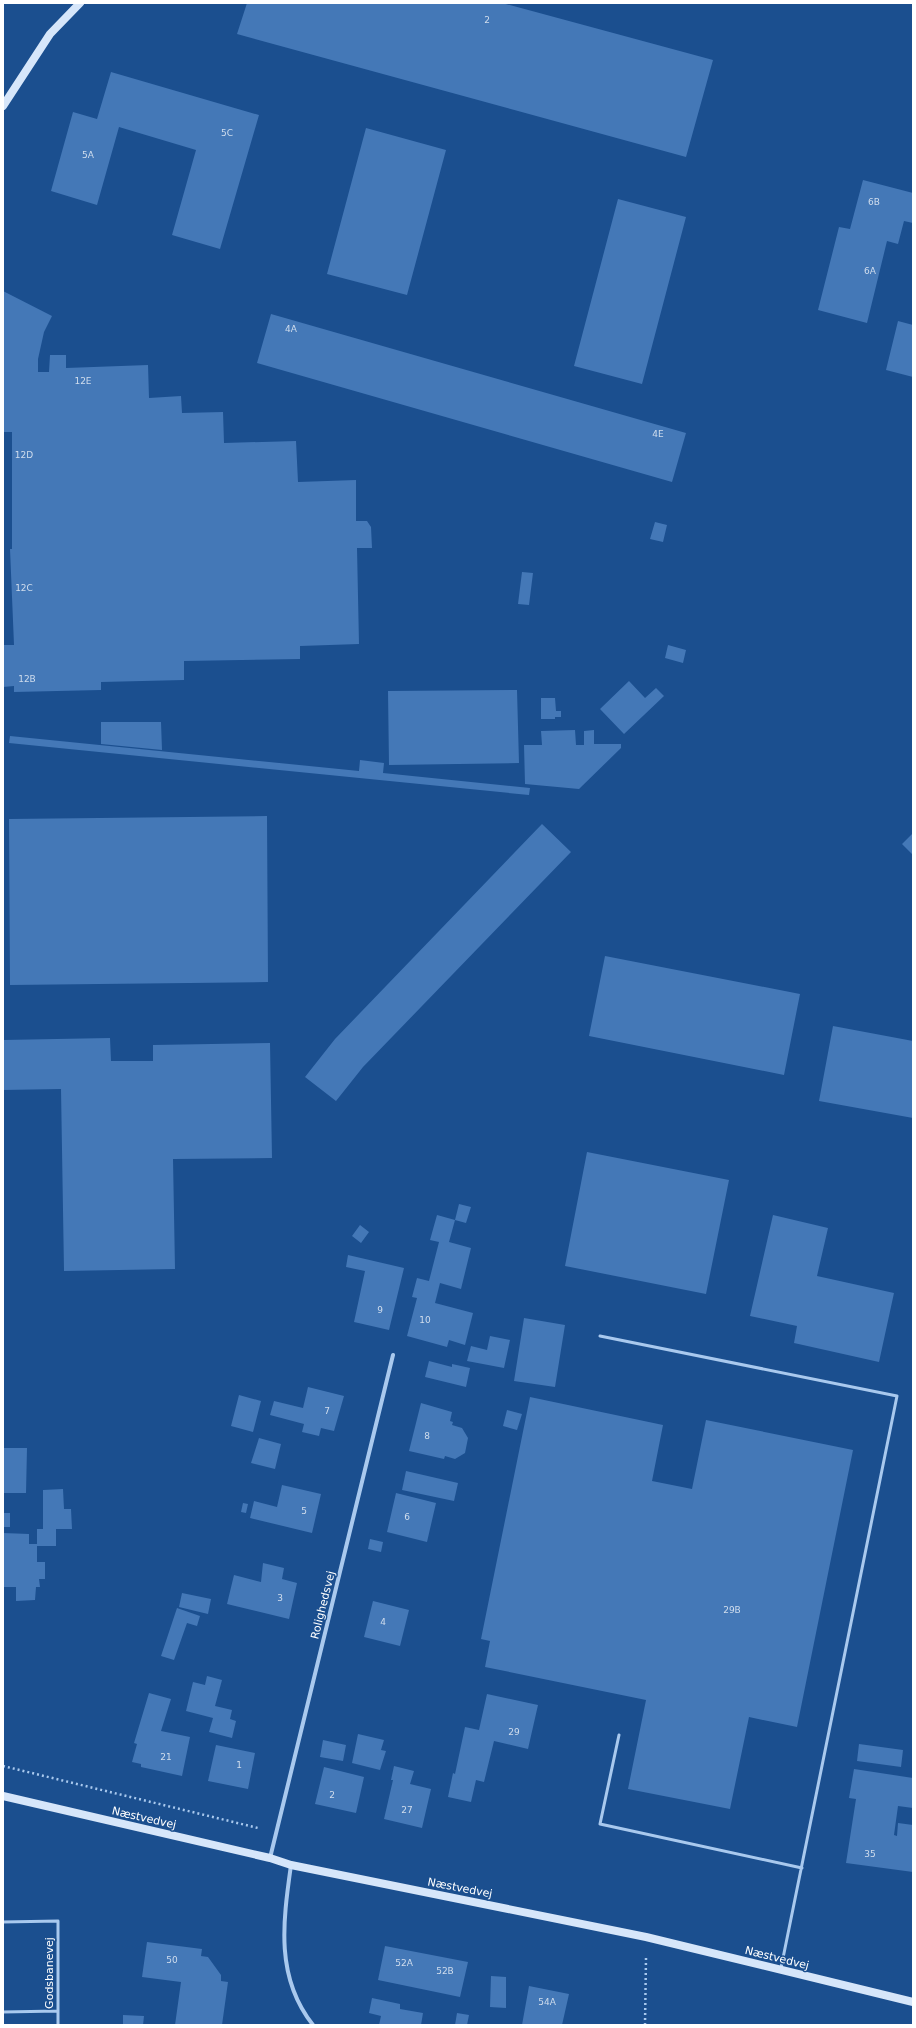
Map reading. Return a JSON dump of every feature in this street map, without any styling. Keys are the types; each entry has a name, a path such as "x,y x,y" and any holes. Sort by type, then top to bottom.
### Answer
{"main road":[{"path":"3,106 50,34 80,3"},
{"name":"Næstvedvej","path":"3,1796 270,1858 291,1865 646,1937 913,2002"}],"street":[{"name":"Rolighedsvej","path":"270,1858 393,1355"},
{"path":"291,1865 284,1914 285,1963 303,2012 313,2025"}],"lane":[{"path":"600,1336 897,1396 781,1970"},
{"path":"619,1735 600,1824 802,1868"},
{"name":"Godsbanevej","path":"3,1922 58,1921 58,2025"},
{"path":"3,2012 58,2011"}],"path":[{"path":"3,1766 276,1832"},
{"path":"645,2025 646,1937"}],"building":[{"path":"247,3 502,3 713,60 686,157 237,34"},
{"path":"111,72 259,115 220,249 172,235 196,150 119,127 97,205 51,191 73,112 97,119"},
{"path":"366,128 446,150 407,295 327,274"},
{"path":"863,180 913,193 913,223 904,221 898,244 887,241 867,323 818,310 839,227 850,229"},
{"path":"618,199 686,217 642,384 574,366"},
{"path":"3,291 52,316 44,332 38,359 38,372 49,372 50,355 66,355 66,368 148,365 149,398 181,396 182,413 223,412 224,443 296,441 298,482 356,480 356,521 367,521 371,527 372,548 357,548 359,644 300,646 300,659 184,661 184,680 101,682 101,690 14,692 14,686 3,687 3,645 14,645 10,549 12,549 12,432 3,432"},
{"path":"271,314 686,433 672,482 257,363"},
{"path":"898,321 913,325 913,377 886,370"},
{"path":"655,522 667,525 663,542 650,539"},
{"path":"522,572 533,573 529,605 518,604"},
{"path":"668,645 686,650 683,663 665,658"},
{"path":"629,681 645,698 656,688 664,696 624,734 600,709"},
{"path":"517,690 519,763 389,765 388,691"},
{"path":"541,698 555,698 556,711 561,711 561,717 555,717 555,719 541,719"},
{"path":"101,722 161,722 162,750 101,744"},
{"path":"575,730 576,745 584,745 584,731 594,730 594,744 621,744 621,748 579,789 525,784 524,745 542,745 541,731"},
{"path":"10,736 359,771 360,760 384,763 383,773 530,788 529,795 9,743"},
{"path":"267,816 268,982 10,985 9,819"},
{"path":"542,824 571,852 363,1067 336,1101 305,1077 335,1039"},
{"path":"913,833 913,855 902,844"},
{"path":"605,956 800,994 784,1075 589,1036"},
{"path":"833,1026 913,1041 913,1118 819,1101"},
{"path":"110,1038 111,1061 153,1061 153,1045 270,1043 272,1158 173,1159 175,1269 64,1271 61,1089 3,1090 3,1040"},
{"path":"587,1152 729,1180 706,1294 565,1266"},
{"path":"459,1204 471,1207 466,1223 455,1220"},
{"path":"437,1215 455,1220 449,1242 471,1248 461,1289 440,1283 435,1303 473,1313 465,1345 449,1340 447,1347 407,1336 417,1298 412,1297 417,1278 429,1281 439,1242 430,1240"},
{"path":"773,1215 828,1228 817,1276 894,1293 879,1362 794,1343 797,1326 750,1316"},
{"path":"360,1225 369,1232 361,1243 352,1236"},
{"path":"348,1255 404,1268 389,1330 354,1322 365,1271 346,1267"},
{"path":"524,1318 565,1325 555,1387 514,1381"},
{"path":"490,1336 510,1340 504,1368 467,1361 471,1346 487,1350"},
{"path":"429,1361 452,1367 452,1364 470,1368 466,1387 425,1377"},
{"path":"308,1387 344,1396 334,1431 321,1428 319,1436 302,1432 304,1424 270,1415 274,1401 303,1408"},
{"path":"239,1395 261,1401 253,1432 231,1426"},
{"path":"530,1397 663,1425 652,1481 692,1489 706,1420 853,1450 797,1727 749,1717 730,1809 628,1789 646,1700 485,1667 490,1641 481,1639"},
{"path":"421,1403 452,1412 450,1421 453,1422 452,1425 462,1428 468,1438 465,1453 455,1459 445,1456 444,1459 409,1451"},
{"path":"507,1410 522,1414 517,1430 503,1426"},
{"path":"259,1438 281,1444 275,1469 251,1463"},
{"path":"3,1448 27,1448 26,1493 3,1493"},
{"path":"406,1471 458,1483 454,1501 402,1490"},
{"path":"282,1485 321,1494 312,1533 250,1518 254,1501 277,1507"},
{"path":"63,1489 64,1509 71,1509 72,1529 56,1529 56,1546 37,1546 37,1562 45,1562 45,1579 39,1579 40,1587 36,1587 35,1600 16,1601 16,1587 3,1587 3,1533 29,1534 29,1544 37,1544 37,1529 43,1529 43,1490"},
{"path":"396,1493 436,1503 427,1542 387,1532"},
{"path":"243,1503 248,1504 246,1513 241,1512"},
{"path":"3,1513 10,1513 10,1527 3,1527"},
{"path":"370,1539 383,1542 381,1552 368,1549"},
{"path":"263,1563 284,1568 282,1579 297,1583 289,1619 227,1604 234,1575 261,1582"},
{"path":"182,1593 211,1599 208,1614 179,1607"},
{"path":"373,1601 409,1610 400,1646 364,1637"},
{"path":"177,1608 200,1616 197,1626 187,1623 174,1660 161,1656"},
{"path":"207,1676 222,1680 215,1706 232,1710 230,1719 236,1721 232,1738 209,1732 213,1718 186,1711 193,1682 205,1685"},
{"path":"149,1693 171,1699 161,1731 190,1737 182,1776 141,1767 141,1764 132,1762 137,1744 134,1743"},
{"path":"487,1694 538,1705 528,1749 494,1741 484,1782 476,1780 471,1802 448,1797 453,1773 455,1774 465,1727 479,1730"},
{"path":"358,1734 384,1740 381,1750 386,1751 380,1770 352,1763"},
{"path":"323,1740 346,1745 343,1761 320,1757"},
{"path":"859,1744 903,1750 901,1767 857,1761"},
{"path":"216,1745 255,1753 248,1789 208,1781"},
{"path":"394,1766 414,1771 410,1784 431,1789 422,1828 384,1819 393,1780 391,1780"},
{"path":"324,1767 364,1777 356,1813 315,1804"},
{"path":"854,1769 913,1778 913,1808 898,1806 894,1835 897,1836 898,1823 913,1825 913,1872 846,1863 856,1799 849,1798"},
{"path":"147,1942 202,1949 201,1956 208,1957 221,1975 221,1981 228,1982 222,2025 175,2025 181,1982 142,1977"},
{"path":"385,1946 468,1962 460,1997 378,1980"},
{"path":"491,1976 506,1977 506,2008 490,2007"},
{"path":"529,1986 569,1994 562,2025 522,2025"},
{"path":"372,1998 400,2004 400,2009 423,2013 421,2025 379,2025 381,2016 369,2013"},
{"path":"457,2013 469,2015 467,2025 455,2025"},
{"path":"123,2015 144,2016 143,2025 123,2025"}]}
